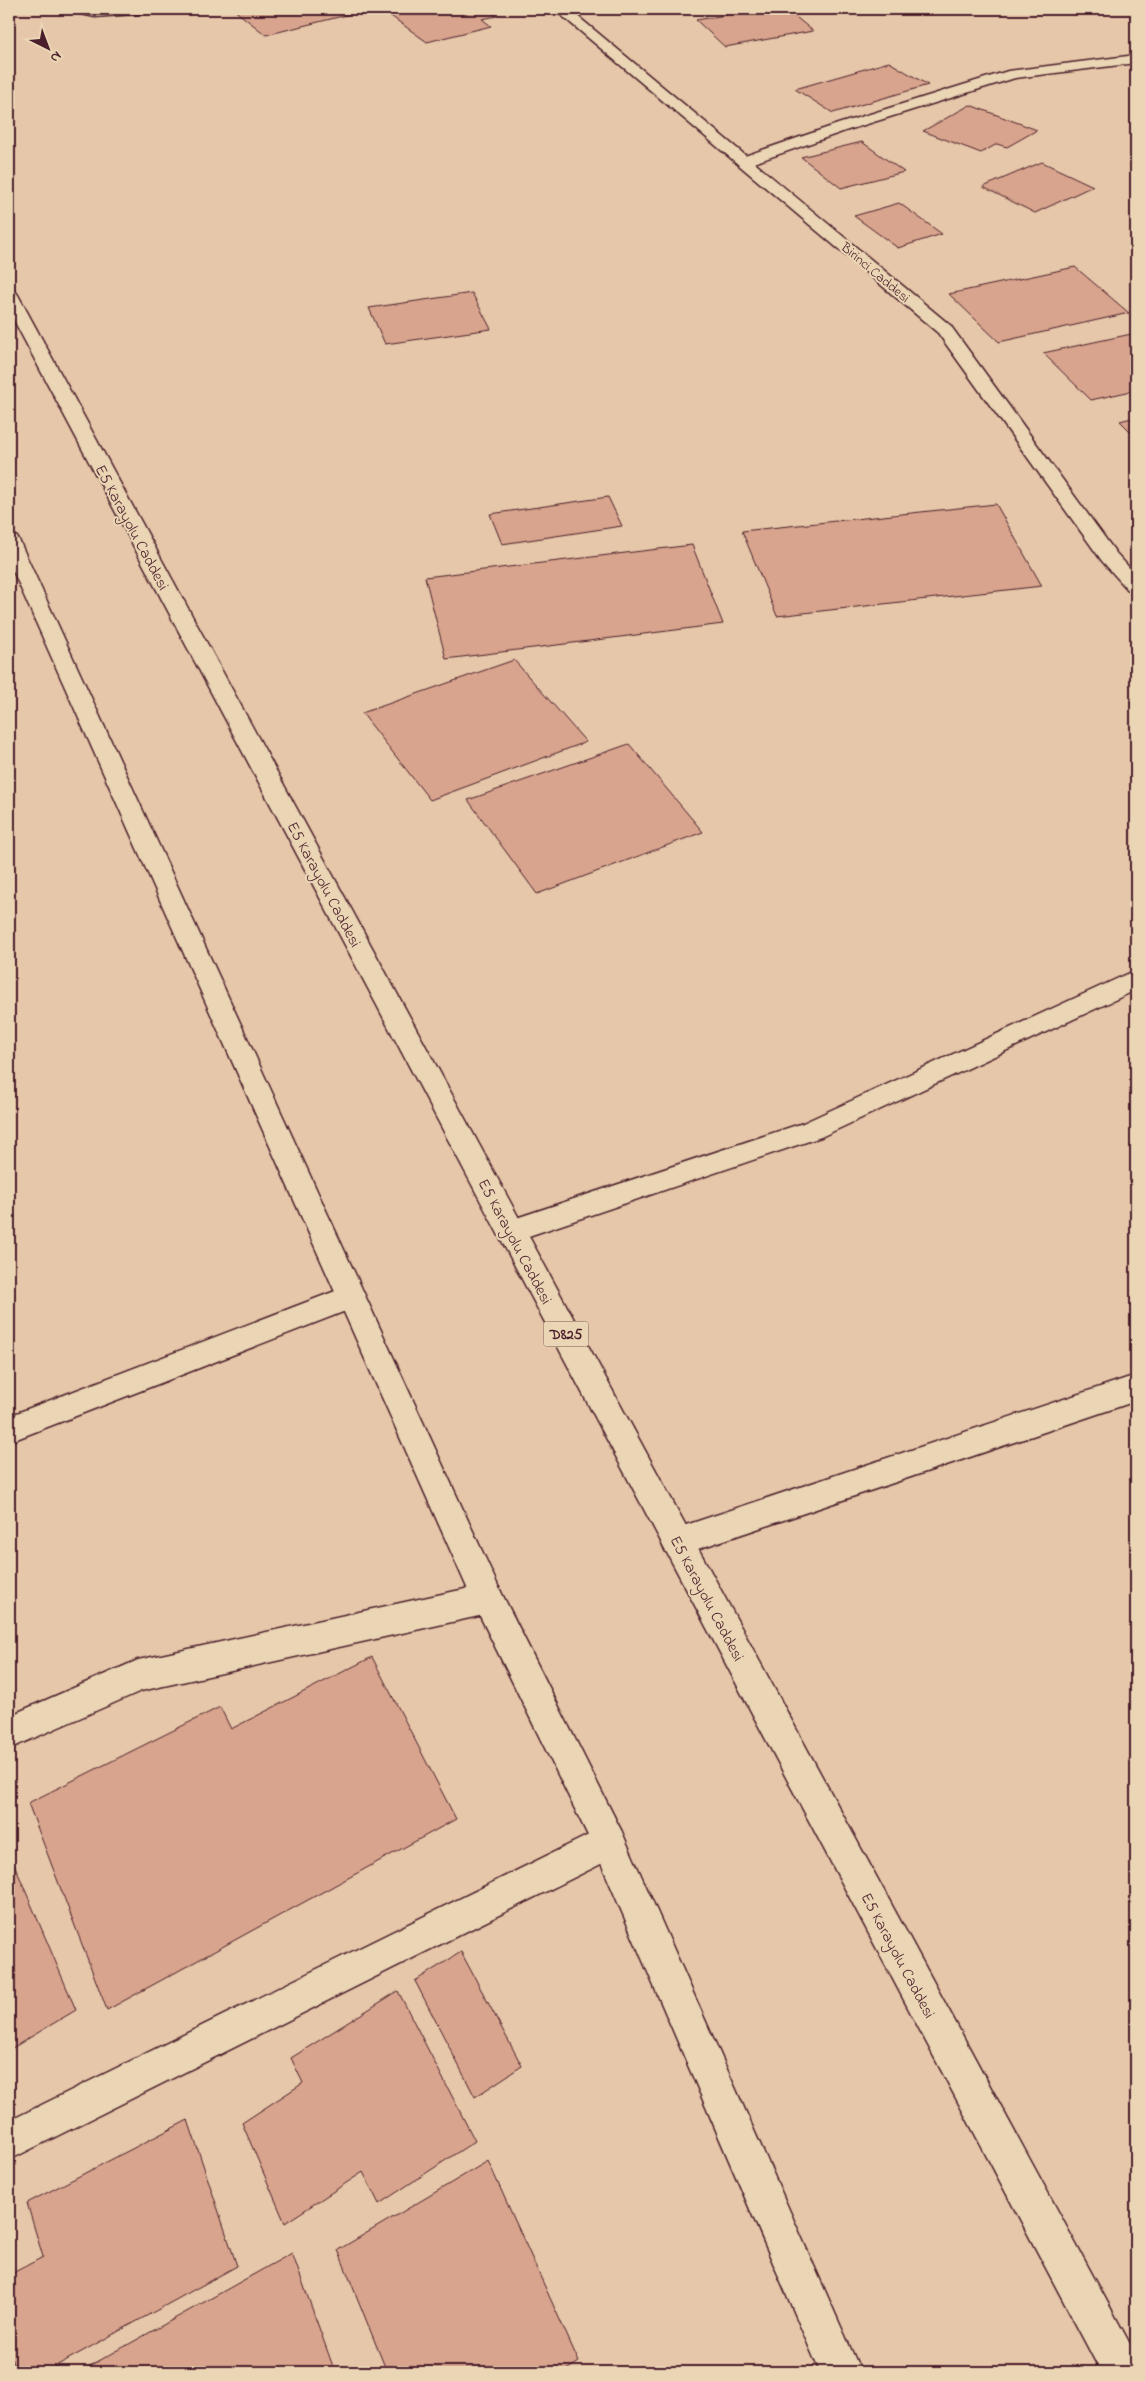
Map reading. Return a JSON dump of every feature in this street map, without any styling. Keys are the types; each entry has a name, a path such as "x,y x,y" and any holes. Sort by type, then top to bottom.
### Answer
{"main road":[{"path":"77,9 95,13 147,9"},
{"name":"Birinci Caddesi","path":"561,9 944,329 1109,557 1136,587"},
{"path":"745,161 842,127 1013,74 1136,59"},
{"name":"E5 Karayolu Caddesi","path":"9,295 1123,2372"},
{"path":"9,540 488,1600 609,1842 840,2372"},
{"path":"510,1231 812,1130 1136,979"},
{"path":"9,1429 351,1298"},
{"path":"678,1542 1136,1388"},
{"path":"9,1732 138,1676 488,1600"},
{"path":"9,2141 609,1842"}],"building":[{"path":"233,9 371,9 266,35"},
{"path":"381,9 487,9 497,16 482,19 491,26 427,42"},
{"path":"617,9 661,9 622,14"},
{"path":"761,9 786,9 813,31 725,47 696,20"},
{"path":"889,62 928,85 833,113 795,89"},
{"path":"970,105 1037,130 1007,147 997,144 981,153 923,131"},
{"path":"862,142 904,172 841,188 801,157"},
{"path":"1042,162 1093,186 1035,213 983,187"},
{"path":"899,203 942,234 898,248 854,216"},
{"path":"1075,267 1129,313 999,342 949,294"},
{"path":"472,293 491,329 385,344 369,308"},
{"path":"1136,333 1136,390 1091,400 1043,353"},
{"path":"1136,417 1136,437 1120,421"},
{"path":"608,497 622,526 502,544 490,514"},
{"path":"996,504 1042,586 777,616 742,531"},
{"path":"692,545 723,624 446,659 425,577"},
{"path":"514,660 586,742 430,800 362,713"},
{"path":"629,744 703,832 537,894 468,800"},
{"path":"372,1657 456,1819 107,2010 28,1803 220,1707 231,1729"},
{"path":"9,1852 76,2010 9,2050"},
{"path":"461,1952 522,2066 475,2097 415,1981"},
{"path":"398,1991 475,2141 379,2204 363,2172 285,2223 242,2123 303,2083 291,2058"},
{"path":"188,2120 237,2266 45,2372 15,2372 9,2349 9,2275 43,2257 27,2203"},
{"path":"488,2161 579,2362 563,2372 387,2372 338,2250"},
{"path":"292,2253 335,2372 79,2372"}]}
